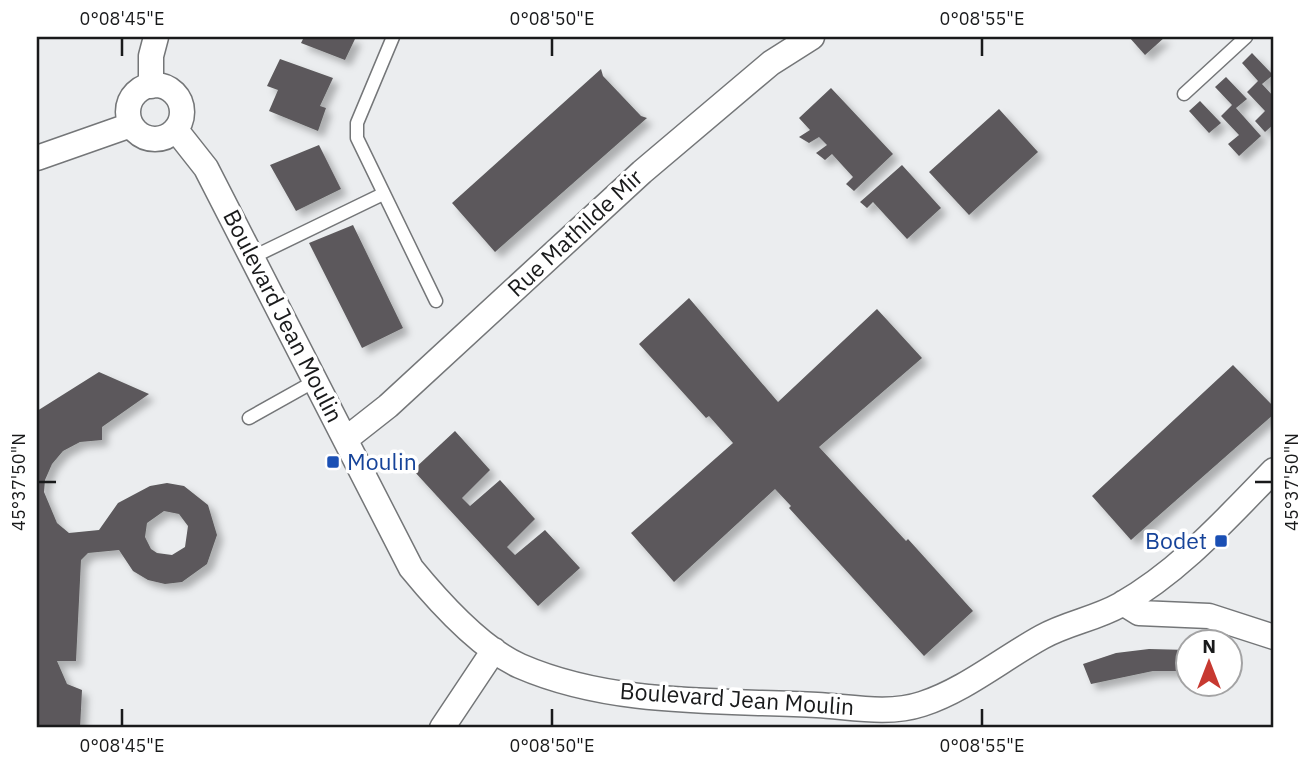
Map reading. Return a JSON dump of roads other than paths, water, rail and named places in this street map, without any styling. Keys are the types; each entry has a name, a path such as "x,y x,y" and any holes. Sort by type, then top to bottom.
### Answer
{"street":[{"path":"151,86 151,56 156,37"},
{"name":"Rue Mathilde Mir","path":"346,439 388,406 642,172 771,63 812,37"},
{"path":"151,86 164,87 177,97 182,113 176,130 170,135 153,139 137,132 131,125 129,107 138,92 151,86"},
{"path":"37,158 131,125"},
{"name":"Boulevard Jean Moulin","path":"176,130 206,168 411,568 437,600 494,650 518,665 548,676 639,696 897,709 922,704 956,688 1052,631 1102,614 1123,603 1196,550 1274,470"},
{"path":"1123,603 1139,612 1209,616 1274,637"},
{"path":"442,728 494,650"}],"lane":[{"path":"393,37 357,124 357,138 436,301"},
{"path":"1184,94 1246,37"},
{"path":"253,257 383,194"},
{"path":"248,418 315,381"}],"place":[{"name":"Moulin","path":"333,462"},
{"name":"Bodet","path":"1221,541"}]}
